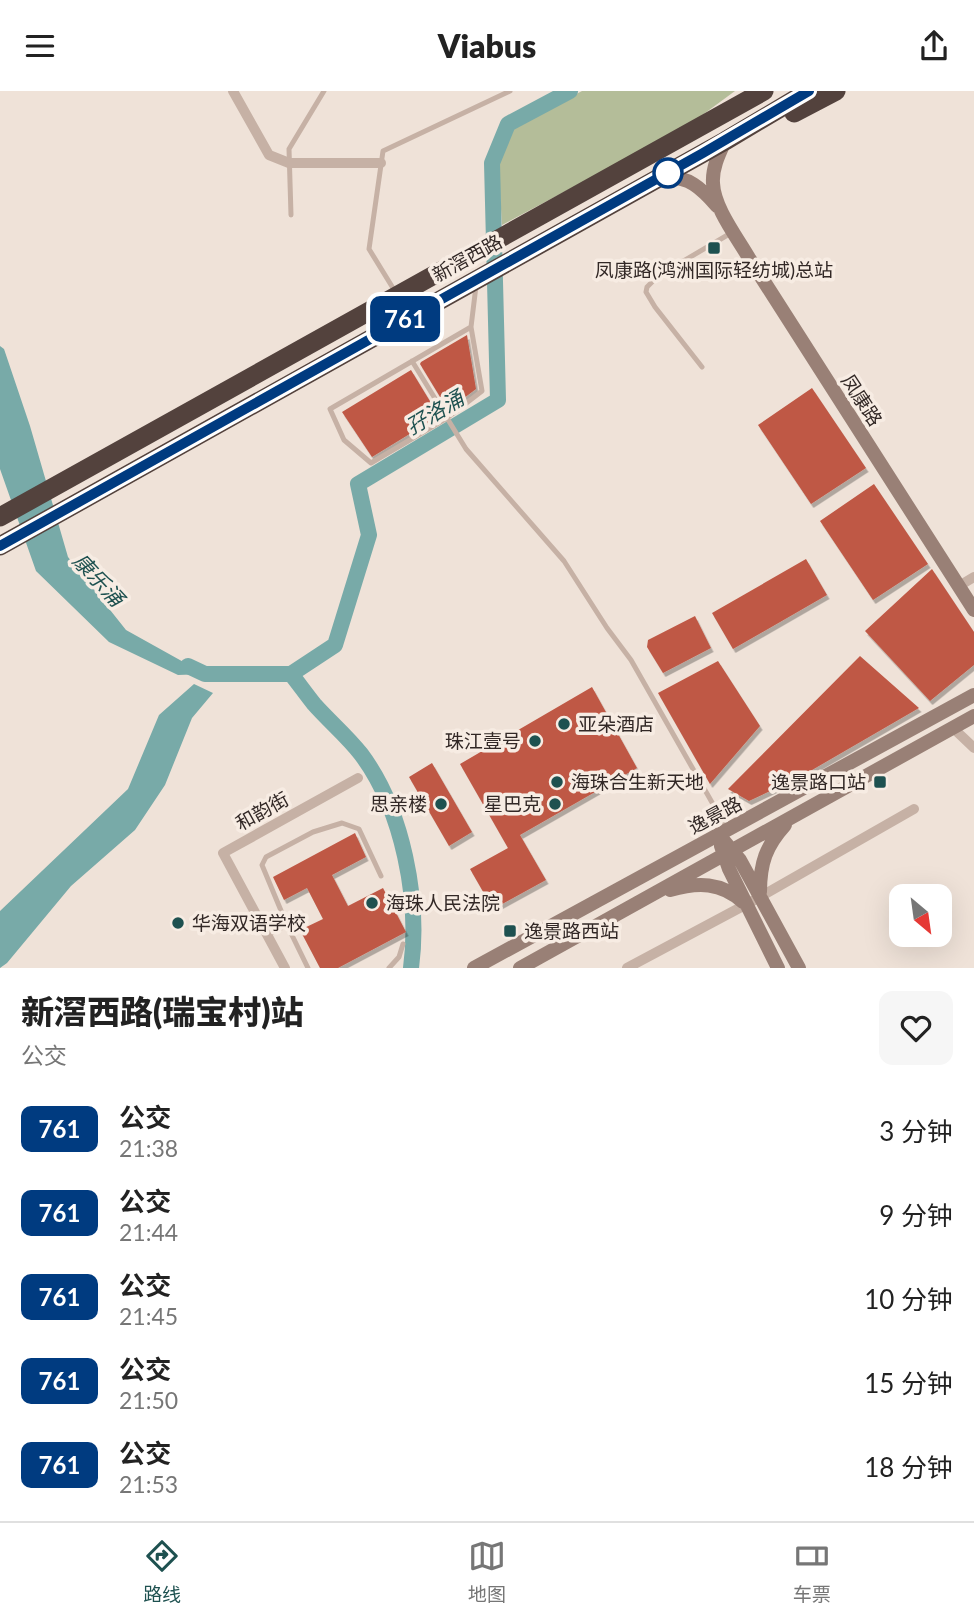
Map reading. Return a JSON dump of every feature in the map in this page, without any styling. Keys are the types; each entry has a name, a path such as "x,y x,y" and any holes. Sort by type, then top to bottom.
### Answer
{"highway":[{"name":"新滘西路","path":"0,517 764,91"},
{"name":"新滘西路","path":"3,545 725,141 809,91"},
{"path":"725,141 764,127 836,91"}],"street":[{"path":"233,91 269,155 289,163 382,163"},
{"path":"723,114 751,91"},
{"path":"720,209 712,182 717,158 725,141"},
{"path":"659,178 679,177 687,180 720,209"},
{"name":"凤康路","path":"720,209 974,610"},
{"path":"959,586 974,577"},
{"name":"逸景路","path":"474,968 974,695"},
{"name":"逸景路","path":"520,968 974,716"},
{"path":"953,728 974,748"},
{"name":"和韵街","path":"285,968 223,853 358,778"},
{"path":"804,788 814,805"},
{"path":"627,968 914,810"},
{"path":"760,897 761,865 765,855 773,839 792,818"},
{"path":"723,832 746,904 778,968"},
{"path":"728,853 740,860 799,968"},
{"path":"635,880 646,898 679,887 713,885 733,893 746,904"}],"lane":[{"path":"291,215 289,149 324,91"},
{"path":"398,296 369,249 383,151 510,91"},
{"path":"702,367 646,292 651,282 659,276 733,231"},
{"path":"471,327 330,409 344,440 371,463 447,418 482,391 471,327 477,279"},
{"path":"412,361 466,449 564,561 631,660 723,832"},
{"path":"307,968 262,865 266,857 313,832 342,823 359,829 381,876"},
{"path":"267,935 287,925"},
{"path":"389,968 399,957 403,944"}],"green space":[{"path":"582,91 735,91 686,127 502,225 498,163 515,127"}],"water":[{"path":"0,346 4,349 30,426 68,557 126,630 205,674 178,675 109,642 36,571 0,469"},
{"path":"194,684 213,693 192,718 165,785 135,830 71,886 0,968 0,911 128,789 159,715"}],"building":[{"path":"467,335 476,389 448,410 420,364"},
{"path":"411,370 439,416 372,457 342,412"},
{"path":"812,388 866,468 811,504 758,425"},
{"path":"874,484 928,564 873,600 820,521"},
{"path":"806,559 827,595 733,649 712,613"},
{"path":"932,569 974,632 974,665 930,701 865,631"},
{"path":"695,616 711,648 663,673 647,647 648,640"},
{"path":"860,656 919,708 800,777 749,801 728,789"},
{"path":"718,661 760,726 710,784 658,693"},
{"path":"592,687 637,768 520,835 546,880 493,909 470,869 508,848 460,764"},
{"name":"思亲楼","path":"432,763 472,832 449,846 409,777"},
{"name":"海珠人民法院","path":"355,833 366,857 332,875 348,906 383,888 406,932 338,968 320,968 300,930 323,919 307,888 284,900 273,877"}],"waterway":[{"name":"孖洛涌","path":"188,666 205,674 291,674 335,645 369,535 358,484 498,400 492,163 508,124 570,91"},
{"path":"291,674 314,704 361,754 388,801 398,828 410,885 413,914 411,968"}],"bus line":[{"name":"761","path":"0,546 809,91"}],"place":[{"name":"凤康路(鸿洲国际轻纺城)总站","path":"714,248"},
{"name":"亚朵酒店","path":"564,724"},
{"name":"珠江壹号","path":"535,741"},
{"name":"海珠合生新天地","path":"557,782"},
{"name":"逸景路口站","path":"880,782"},
{"name":"思亲楼","path":"441,804"},
{"name":"星巴克","path":"555,804"},
{"name":"海珠人民法院","path":"372,903"},
{"name":"华海双语学校","path":"178,923"},
{"name":"逸景路西站","path":"510,931"}],"water label":[{"name":"康乐涌","path":"98,580"}]}
